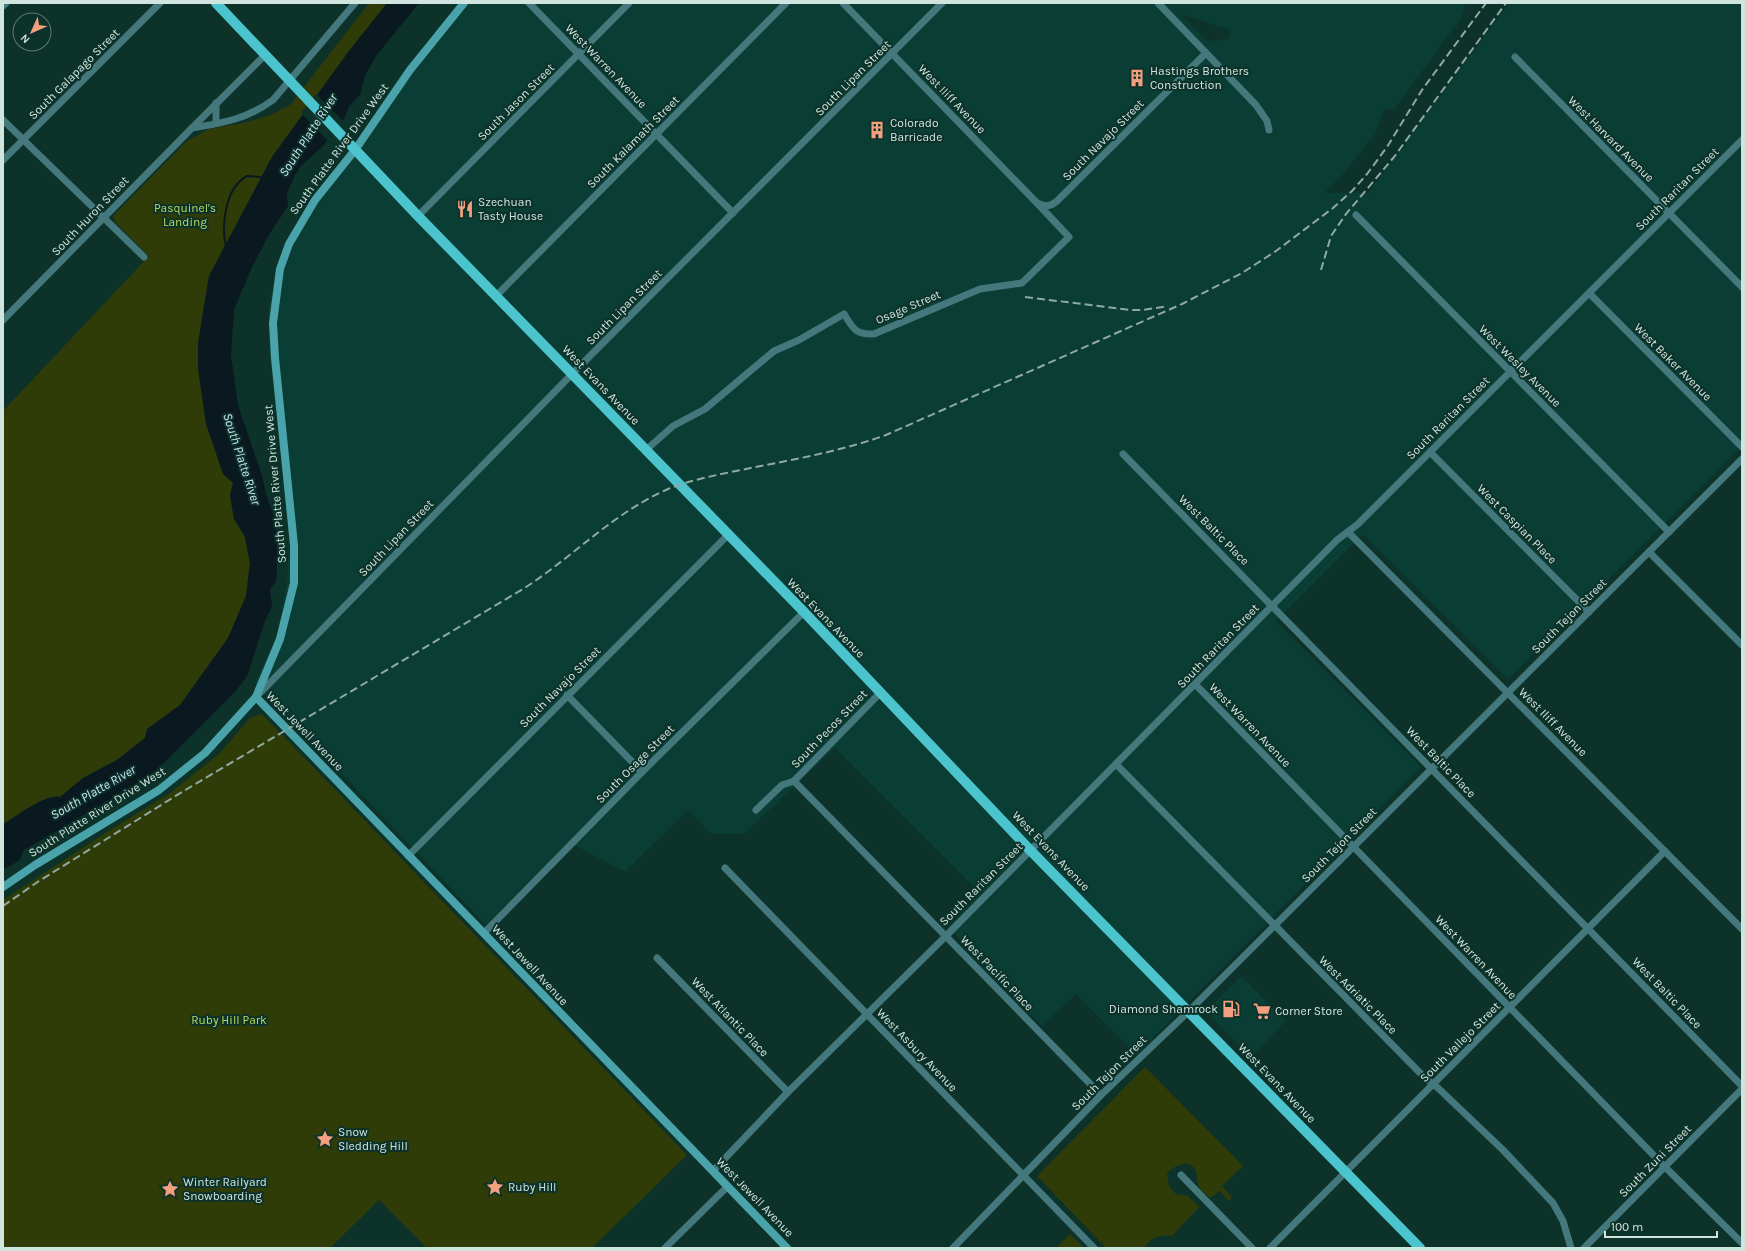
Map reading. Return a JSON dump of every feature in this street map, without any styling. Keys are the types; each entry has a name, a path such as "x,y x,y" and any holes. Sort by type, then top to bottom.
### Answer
{"main road":[{"name":"West Evans Avenue","path":"216,3 418,216 804,612 1030,850 1420,1248"}],"street":[{"path":"3,6 6,3"},
{"name":"South Galapago Street","path":"3,160 160,3"},
{"path":"192,128 258,111 277,96 290,82 355,3"},
{"name":"South Platte River Drive West","path":"3,887 35,865 159,790 205,753 234,724 256,697 280,639 294,583 294,545 273,323 279,276 289,244 300,222 315,200 355,150 410,70 464,3"},
{"name":"West Warren Avenue","path":"529,3 733,213"},
{"name":"South Jason Street","path":"418,216 629,3"},
{"name":"South Kalamath Street","path":"496,296 786,3"},
{"name":"West Iliff Avenue","path":"843,3 1037,203"},
{"name":"South Lipan Street","path":"256,697 572,374 942,3"},
{"path":"1158,3 1263,114 1269,130"},
{"name":"South Navajo Street","path":"1037,203 1048,206 1057,201 1206,52"},
{"name":"South Huron Street","path":"3,320 265,55"},
{"name":"West Harvard Avenue","path":"1515,58 1742,287"},
{"path":"216,103 216,123"},
{"path":"3,120 144,258"},
{"name":"South Raritan Street","path":"713,1171 788,1092 1196,685 1337,540 1348,532 1430,452 1742,140"},
{"name":"Osage Street","path":"646,450 673,426 705,409 774,351 799,340 844,314 855,330 863,335 874,334 980,289 1022,283 1069,237 1037,203"},
{"name":"West Wesley Avenue","path":"1356,215 1669,532"},
{"name":"West Baker Avenue","path":"1589,293 1742,447"},
{"name":"West Caspian Place","path":"1430,452 1589,612"},
{"name":"West Baltic Place","path":"1123,454 1742,1086"},
{"name":"South Tejon Street","path":"953,1248 1101,1095 1188,1011 1742,459"},
{"name":"West Iliff Avenue","path":"1348,532 1742,929"},
{"name":"South Navajo Street","path":"408,856 728,535"},
{"path":"1649,552 1742,646"},
{"name":"South Osage Street","path":"484,933 642,772 804,612"},
{"name":"West Warren Avenue","path":"1196,685 1665,1167 1742,1243"},
{"name":"South Pecos Street","path":"756,810 782,785 794,781 880,692"},
{"path":"567,695 642,772"},
{"name":"West Jewell Avenue","path":"256,697 484,933 568,1023 787,1248"},
{"name":"West Adriatic Place","path":"1116,764 1433,1085 1438,1088 1502,1150 1553,1204 1562,1221 1571,1248"},
{"name":"West Pacific Place","path":"794,781 1101,1095"},
{"name":"South Vallejo Street","path":"1270,1248 1665,851"},
{"name":"West Asbury Avenue","path":"725,868 1094,1248"},
{"name":"West Atlantic Place","path":"657,958 788,1092"},
{"name":"South Zuni Street","path":"1584,1248 1742,1090"},
{"path":"1181,1176 1252,1248"},
{"path":"665,1248 727,1187"}],"shaded area":[{"path":"461,3 1466,3 1462,17 1393,111 1385,108 1376,133 1343,174 1324,193 1368,193 1509,3 1742,3 1742,447 1508,679 1363,534 1276,621 1421,767 1136,1055 1076,994 1042,1026 948,927 980,893 835,748 744,834 711,834 688,810 625,872 568,842 486,925 255,683 277,636 287,582 290,540 269,349 269,304 280,262 300,218","holes":["1180,14 1230,30 1228,39 1207,41"]},
{"path":"1241,976 1286,1021 1251,1057 1208,1014 1208,1009"}],"green space":[{"name":"Pasquinel's Landing","path":"369,3 387,3 349,51 272,157 209,276 198,343 198,368 206,424 215,447 233,483 230,495 234,519 245,537 250,563 246,596 228,638 180,705 147,729 145,738 117,760 83,778 60,797 54,797 39,802 3,824 3,411 149,256 115,222 113,216 187,141 209,129 244,123 270,115 290,105"},
{"name":"Ruby Hill Park","path":"262,714 687,1155 592,1248 427,1248 379,1200 330,1248 3,1248 3,900 170,793 219,754 250,718"},
{"path":"1145,1067 1243,1166 1222,1186 1232,1197 1229,1201 1220,1191 1210,1198 1202,1191 1198,1185 1196,1171 1190,1164 1182,1164 1174,1168 1167,1173 1169,1187 1176,1194 1188,1196 1199,1207 1172,1236 1152,1239 1145,1248 1106,1248 1038,1177 1040,1173"},
{"path":"1070,1234 1084,1248 1056,1248"}],"water":[{"name":"South Platte River","path":"387,3 419,3 376,56 365,76 360,95 349,106 344,119 323,146 302,165 295,175 287,194 288,206 270,233 252,267 234,310 231,355 238,405 276,523 278,552 276,581 270,590 272,607 265,621 247,676 236,691 152,773 128,789 24,850 20,860 3,870 3,824 39,802 54,797 60,797 83,778 117,760 145,738 147,729 180,705 228,638 246,596 250,563 245,537 234,519 230,495 233,483 223,474 206,424 198,368 198,343 209,276 272,157 349,51"}],"pier":[{"path":"316,94 344,122 329,142 301,113"}],"waterway":[{"path":"226,247 224,228 226,208 229,198 234,189 247,176 262,177"}],"railway":[{"path":"3,906 39,881 182,792 523,589 629,510 648,499 668,489 695,480 832,451 886,435 1182,304 1242,273 1276,251 1333,208 1352,191 1387,147 1422,90 1486,3"},
{"path":"1321,270 1331,236 1346,214 1394,157 1506,3"},
{"path":"1025,297 1131,310 1143,310 1168,306"}],"place":[{"name":"Hastings Brothers Construction","path":"1137,78"},
{"name":"Colorado Barricade","path":"877,130"},
{"name":"Szechuan Tasty House","path":"465,209"},
{"name":"Diamond Shamrock","path":"1231,1009"},
{"name":"Corner Store","path":"1262,1011"},
{"name":"Snow Sledding Hill","path":"325,1139"},
{"name":"Ruby Hill","path":"495,1187"},
{"name":"Winter Railyard Snowboarding","path":"170,1189"}]}
